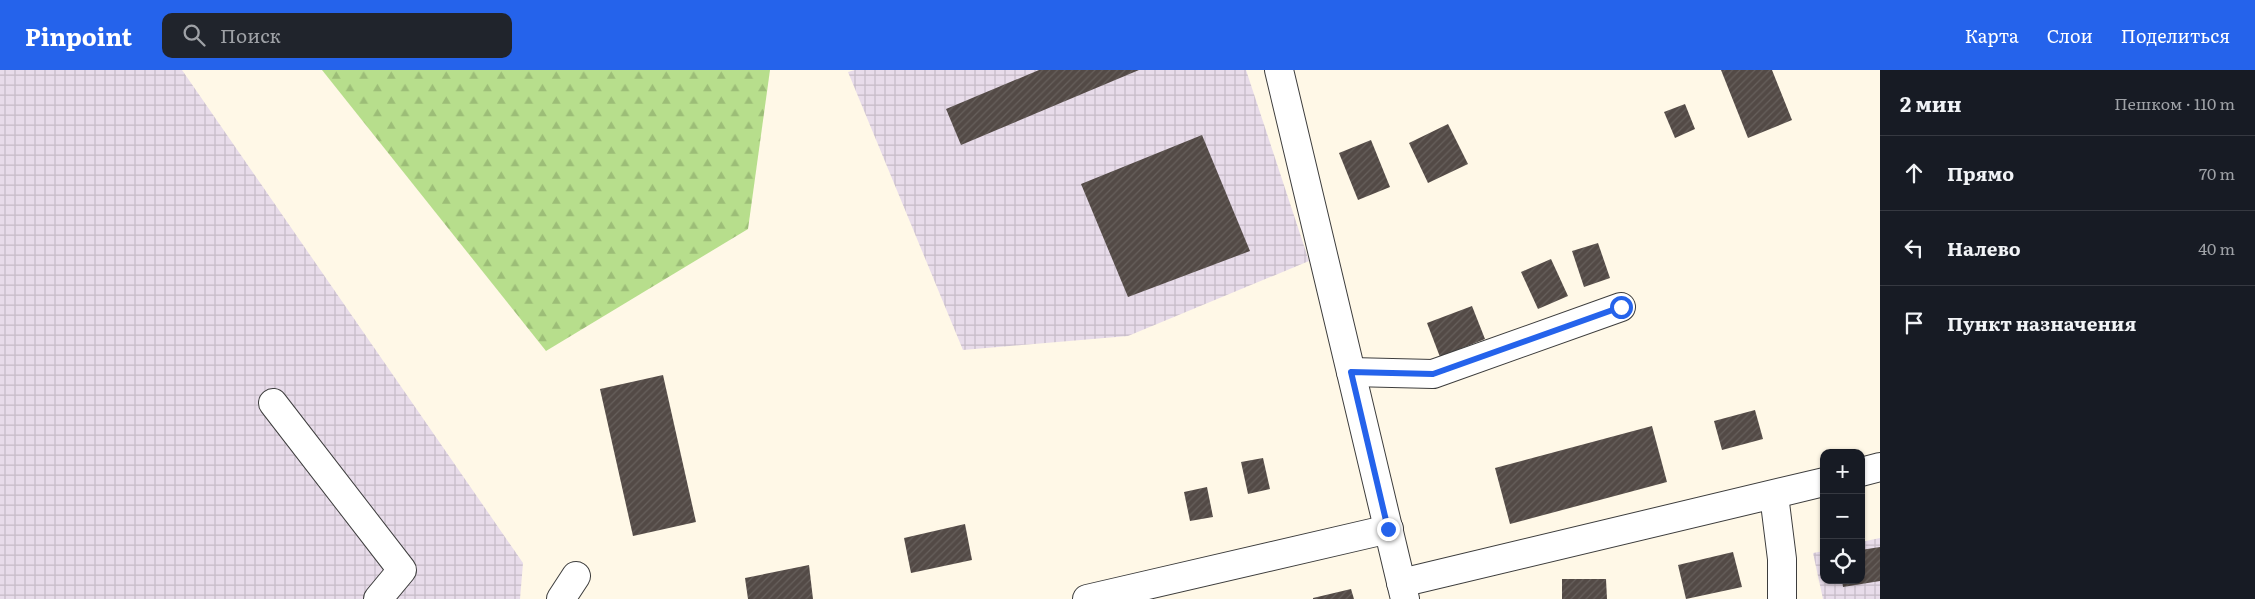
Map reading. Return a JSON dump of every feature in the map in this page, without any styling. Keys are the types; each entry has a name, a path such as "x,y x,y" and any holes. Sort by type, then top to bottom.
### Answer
{"street":[{"path":"1279,70 1403,591 1820,483"},
{"path":"1351,372 1433,374 1621,307"},
{"path":"273,403 402,570 378,599"},
{"path":"1865,471 1880,467"},
{"path":"1774,495 1782,559 1782,599"},
{"path":"1087,599 1388,529"},
{"path":"562,599 576,576"}],"shaded area":[{"path":"0,70 182,70 523,563 520,599 0,599"},
{"path":"855,70 1246,70 1309,261 1128,336 963,350 848,72"},
{"path":"1880,538 1880,599 1823,599 1813,553 1820,552 1820,584 1865,584 1865,541"}],"green space":[{"path":"322,70 770,70 748,229 546,351"}],"building":[{"path":"1039,70 1139,70 961,145 946,109"},
{"path":"1721,70 1772,70 1792,120 1748,138"},
{"path":"1685,104 1695,129 1675,138 1664,112"},
{"path":"1448,124 1468,164 1428,183 1409,143"},
{"path":"1202,135 1250,251 1128,297 1081,184"},
{"path":"1371,140 1390,187 1358,200 1339,153"},
{"path":"1598,243 1610,278 1584,287 1572,251"},
{"path":"1551,259 1568,296 1538,309 1521,272"},
{"path":"1472,306 1485,339 1440,357 1427,323"},
{"path":"663,375 696,522 633,536 600,389"},
{"path":"1755,410 1763,439 1722,450 1714,421"},
{"path":"1652,426 1667,482 1510,524 1495,468"},
{"path":"1263,458 1270,489 1248,494 1241,462"},
{"path":"1207,487 1213,517 1190,521 1184,492"},
{"path":"965,524 972,560 911,573 904,538"},
{"path":"1880,547 1880,581 1865,583 1865,549"},
{"path":"1733,552 1742,587 1686,599 1678,565"},
{"path":"809,565 813,599 748,599 745,578"},
{"path":"1562,579 1606,579 1607,599 1562,599"},
{"path":"1843,584 1862,584 1843,587"},
{"path":"1351,589 1354,599 1313,599 1313,598"}],"route":[{"path":"1388,529 1351,372 1433,374 1621,307"}]}
